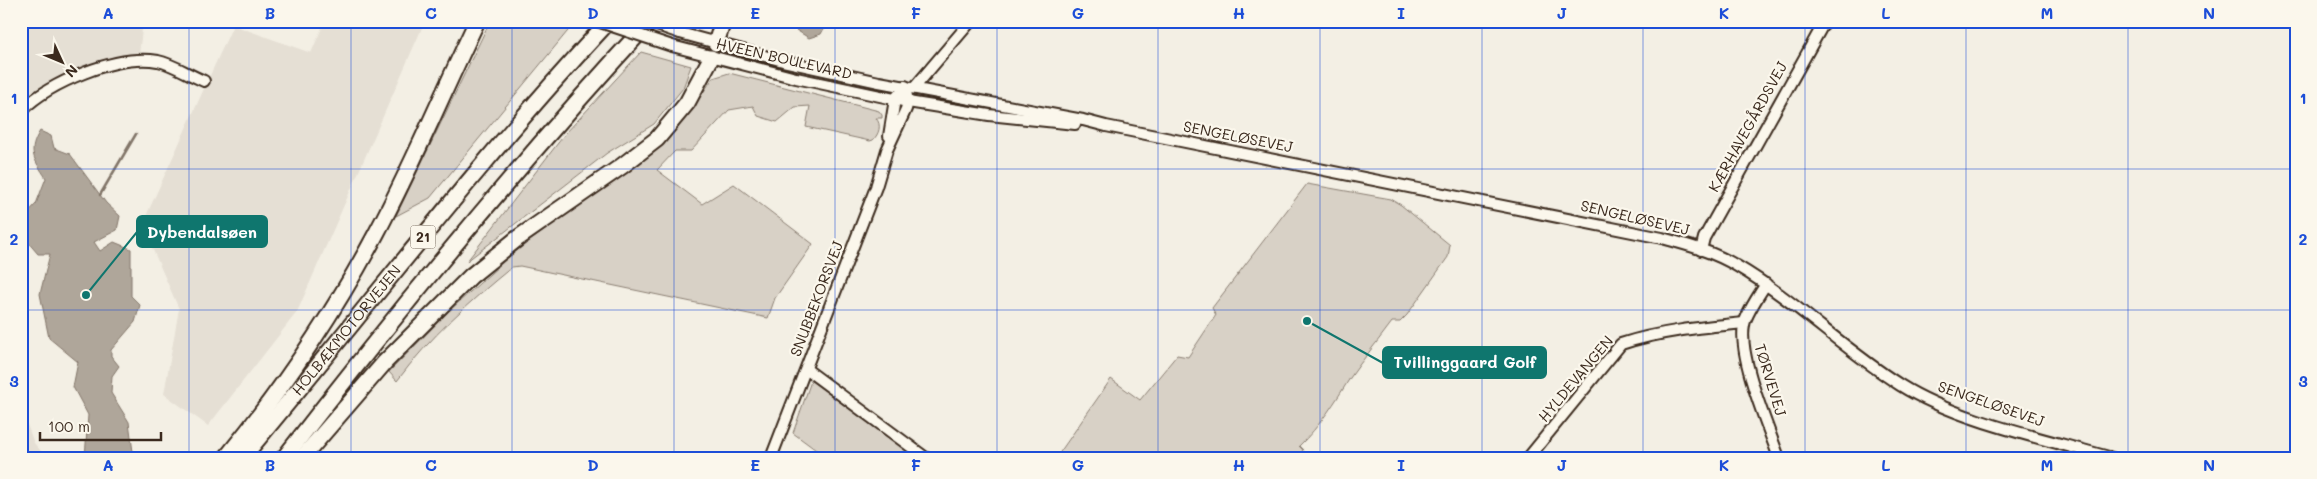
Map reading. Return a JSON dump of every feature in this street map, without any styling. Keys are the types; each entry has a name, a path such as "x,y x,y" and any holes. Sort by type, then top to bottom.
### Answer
{"highway":[{"path":"226,458 285,381 352,279 377,232 477,21"},
{"name":"HOLBÆKMOTORVEJEN","path":"242,458 421,239 570,63 609,21"},
{"name":"HOLBÆKMOTORVEJEN","path":"284,458 444,257 593,82 650,21"},
{"path":"716,43 724,21"},
{"path":"302,458 385,362 471,276 518,238 622,166 656,139 687,103 711,58"}],"street":[{"name":"HVEEN BOULEVARD","path":"597,21 711,58 908,102"},
{"name":"HVEEN BOULEVARD","path":"645,21 680,33 793,63 909,87"},
{"path":"908,102 909,87 971,21"},
{"name":"KÆRHAVEGÅRDSVEJ","path":"1701,250 1704,238 1825,21"},
{"path":"711,58 716,43"},
{"path":"21,111 50,88 85,73 137,60 159,61 204,81"},
{"name":"SNUBBEKORSVEJ","path":"887,150 895,99 909,87"},
{"name":"SENGELØSEVEJ","path":"909,87 1083,120 1654,236 1701,250 1736,265 1766,284 1876,368 1901,385 1930,400 1974,418 2112,458"},
{"name":"SNUBBEKORSVEJ","path":"771,458 876,187 887,150 908,102"},
{"name":"SENGELØSEVEJ","path":"908,102 989,115 1106,126"},
{"name":"TØRVEVEJ","path":"1766,284 1744,323 1743,340 1746,361 1779,458"},
{"name":"HYLDEVANGEN","path":"1528,458 1621,344 1637,339 1700,328 1744,323"},
{"path":"806,369 926,458"}],"shaded area":[{"path":"21,21 143,21 139,55 88,66 48,83 21,101"},
{"path":"325,21 425,21 297,312 208,426 164,394 179,309 142,225 233,25 311,53"},
{"path":"490,21 558,21 572,26 430,198 396,216"},
{"path":"796,21 828,21 821,34 809,38 796,30"},
{"path":"717,48 871,84 889,91 888,93 717,55"},
{"path":"641,52 691,66 683,88 654,124 607,153 467,261 565,134"},
{"path":"729,73 879,111 882,115 882,118 876,118 879,129 875,138 870,141 806,127 810,106 795,107 777,122 758,116 753,106 729,110 691,151 675,151 657,170 702,204 734,184 813,244 775,298 768,318 520,266 512,267 451,321 397,381 389,372 449,311 511,255 665,142 688,115 713,78"},
{"path":"916,93 963,103 988,104 1062,119 968,109 913,99 912,94"},
{"path":"40,131 51,136 54,148 70,154 106,203 120,216 117,230 94,242 100,251 114,242 131,249 131,296 140,305 135,322 111,350 111,356 119,366 112,376 111,393 129,422 133,452 131,458 85,458 88,415 73,387 78,362 49,338 40,294 50,254 38,254 21,234 21,220 36,204 46,178 35,160 33,150"},
{"path":"1307,184 1391,199 1450,245 1448,257 1407,315 1400,322 1392,322 1355,371 1333,405 1299,446 1303,450 1298,458 1056,458 1111,379 1140,400 1177,355 1188,357 1216,315 1212,308"},
{"path":"811,381 917,458 827,458 793,433"},
{"path":"21,409 34,443 47,458 21,458"}],"waterway":[{"path":"100,195 136,134"}],"place":[{"name":"Dybendalsøen","path":"86,295"},
{"name":"Tvillinggaard Golf","path":"1307,321"}]}
